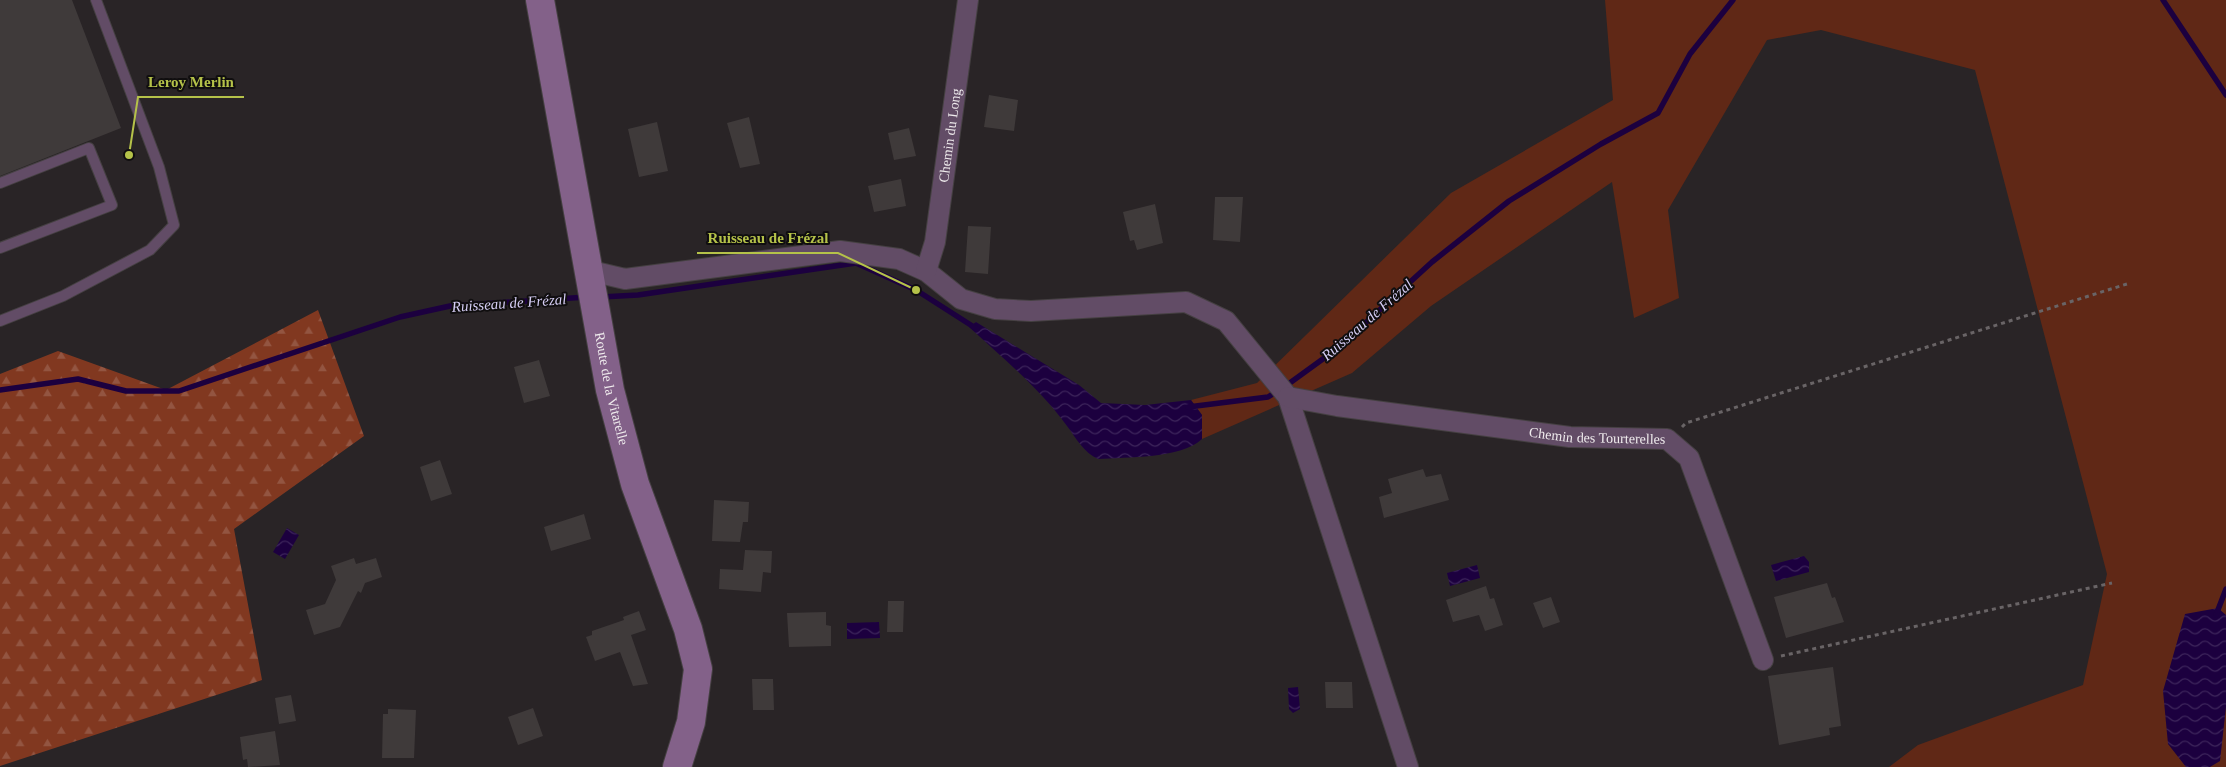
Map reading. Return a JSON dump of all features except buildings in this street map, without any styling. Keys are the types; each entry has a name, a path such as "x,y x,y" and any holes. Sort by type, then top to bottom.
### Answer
{"street":[{"name":"Route de la Vitarelle","path":"540,0 588,276 610,390 636,484 688,629 698,669 692,722 677,767"},
{"name":"Chemin du Long","path":"926,271 935,242 968,0"},
{"path":"588,276 625,279 840,251 899,259 926,271 961,299 995,309 1031,311 1186,302 1226,321 1288,397 1408,767"},
{"name":"Chemin des Tourterelles","path":"1288,397 1338,406 1570,437 1667,439 1689,458 1763,660"}],"lane":[{"path":"0,321 63,296 150,250 174,225 159,167 96,0"},
{"path":"0,183 89,148 112,205 0,248"}],"path":[{"path":"1667,439 1686,423 2130,283"},
{"path":"1763,660 2112,583"}],"shaded area":[{"path":"1605,0 2226,0 2226,767 1889,767 1918,745 2083,685 2107,574 1975,70 1821,30 1767,40 1668,210 1679,298 1634,318 1612,182 1431,306 1352,373 1202,439 1202,415 1191,400 1257,383 1451,193 1613,100"}],"green space":[{"path":"318,310 364,436 234,529 262,680 0,766 0,374 58,351 166,390"}],"water":[{"path":"976,322 1079,385 1101,403 1145,405 1191,400 1202,415 1202,439 1193,446 1168,454 1098,459 1084,449 1056,412 1033,386 969,327"},
{"path":"287,528 299,535 285,559 273,552"},
{"path":"1804,556 1809,562 1809,572 1776,581 1771,565"},
{"path":"1477,565 1480,578 1450,586 1447,573"},
{"path":"2218,608 2226,615 2226,707 2220,761 2210,767 2186,767 2168,744 2163,691 2185,614"},
{"path":"879,622 880,638 847,639 847,623"},
{"path":"1298,687 1300,709 1293,713 1289,709 1288,688"}],"waterway":[{"name":"Ruisseau de Frézal","path":"1188,407 1268,397 1338,348 1432,262 1509,201 1601,144 1658,113 1690,54 1733,0"},
{"name":"Ruisseau de Frézal","path":"2163,0 2226,95"},
{"name":"Ruisseau de Frézal","path":"601,297 638,295 856,263 916,290 977,329"},
{"name":"Ruisseau de Frézal","path":"0,390 78,379 126,391 179,391 400,317 450,306 587,297"},
{"name":"Ruisseau de Frézal","path":"2216,615 2226,589"}],"place":[{"name":"Leroy Merlin","path":"129,155"},
{"name":"Ruisseau de Frézal","path":"916,290"}]}
